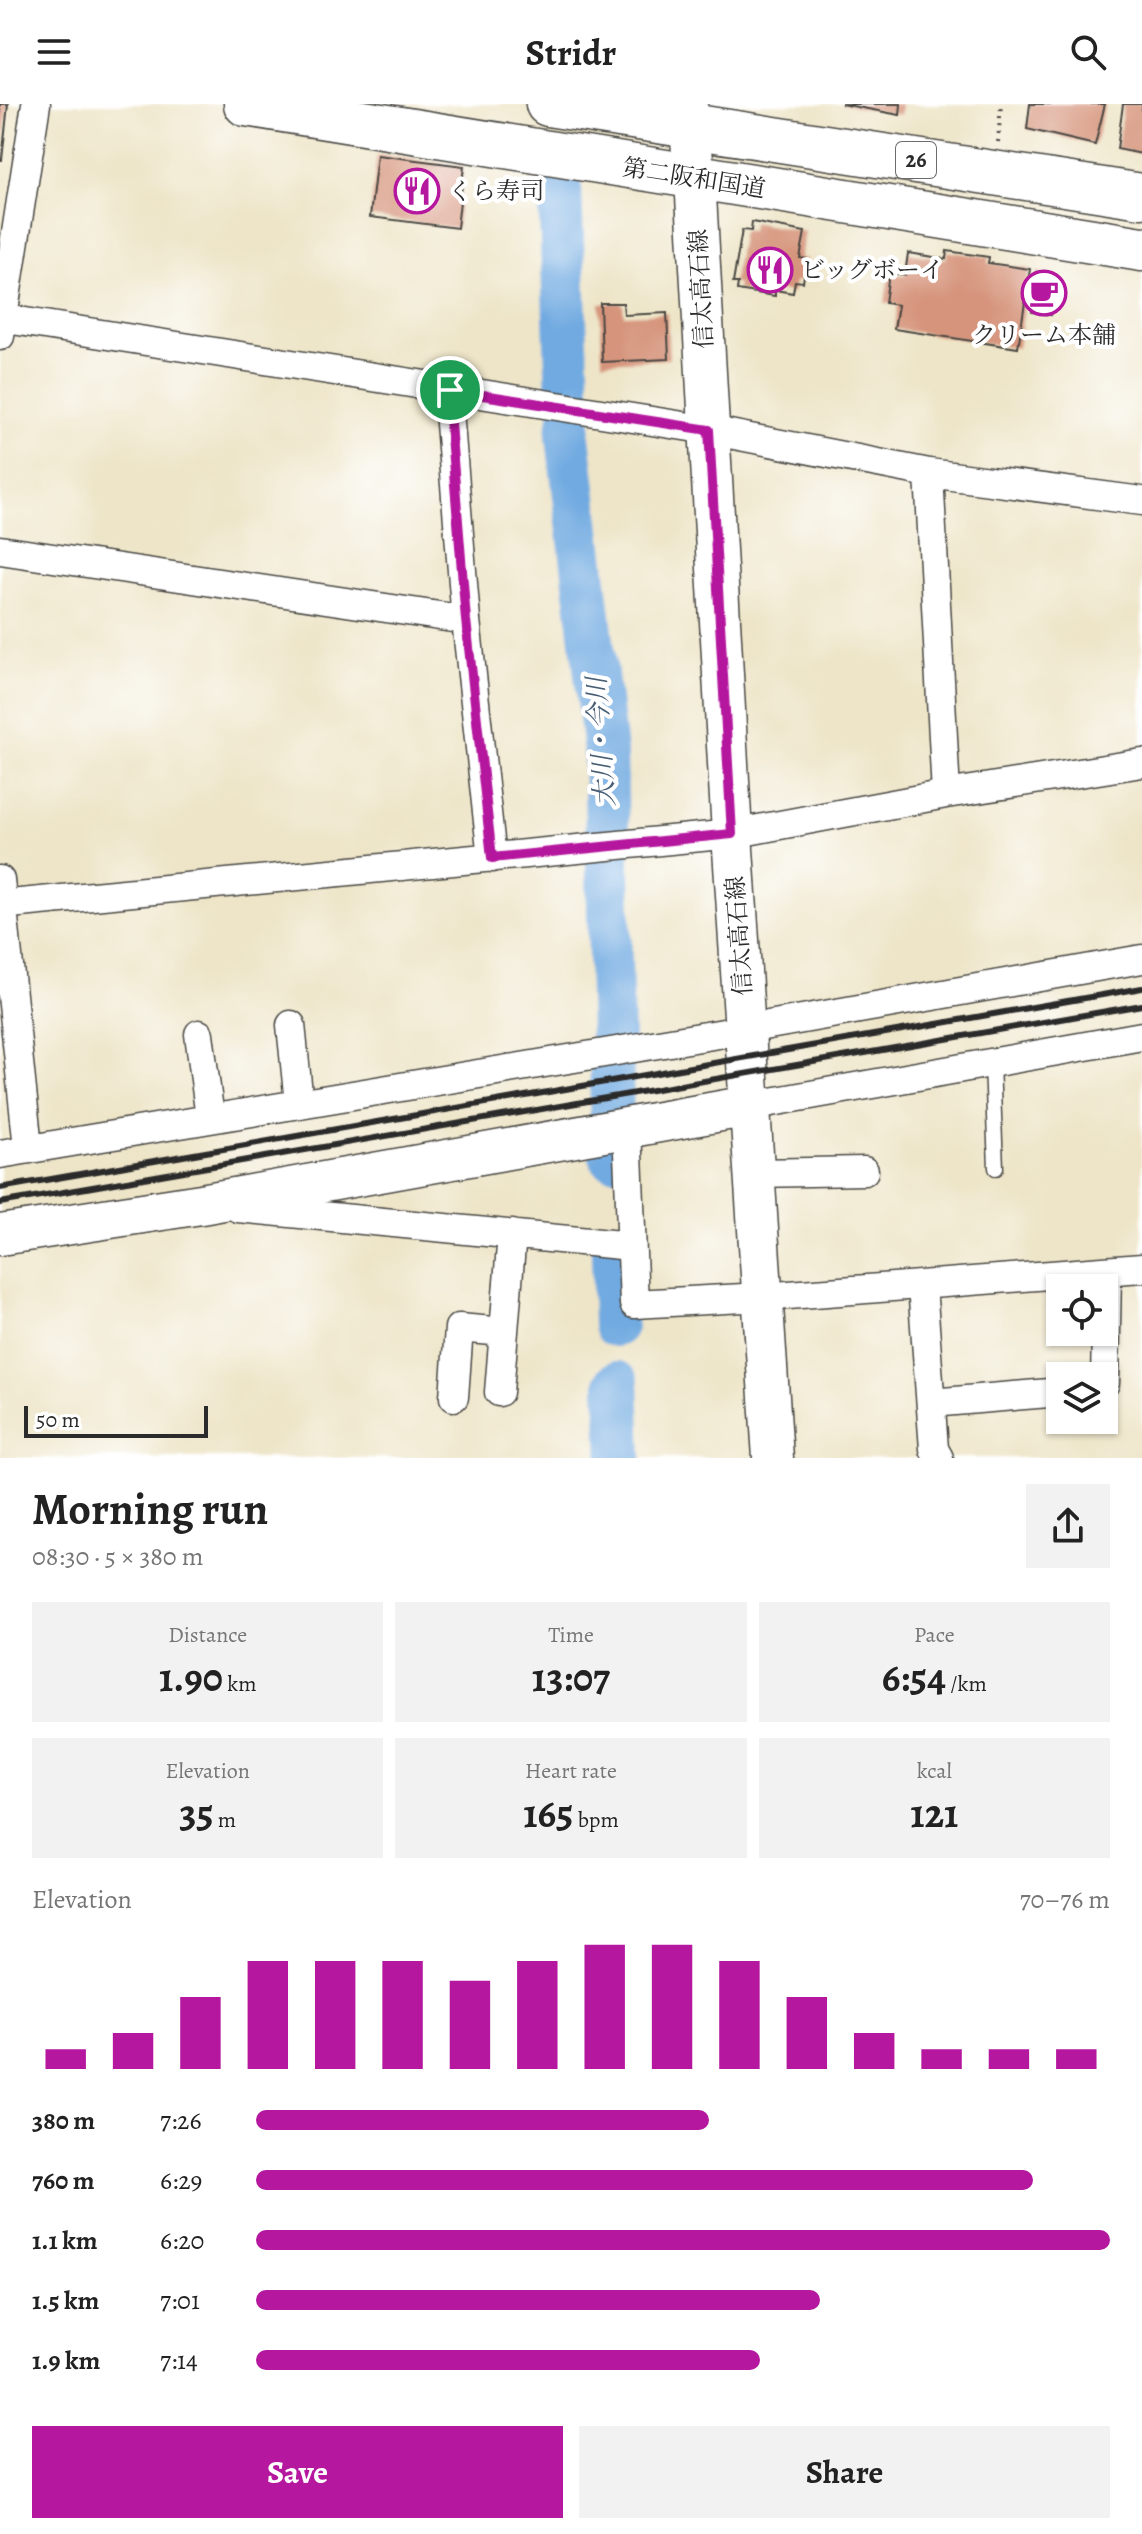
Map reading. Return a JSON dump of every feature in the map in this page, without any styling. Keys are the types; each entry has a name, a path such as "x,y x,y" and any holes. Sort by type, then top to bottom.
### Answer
{"highway":[{"name":"第二阪和国道","path":"246,104 1142,249"},
{"name":"26","path":"548,104 688,115 1142,196"}],"main road":[{"name":"信太高石線","path":"688,115 695,178 732,834 773,1458"},
{"path":"0,1235 201,1204 749,1106"}],"street":[{"path":"36,104 1,324 709,430 929,473 1142,501"},
{"path":"450,390 449,411 466,620 492,858"},
{"path":"929,473 946,794"},
{"path":"0,550 466,620"},
{"path":"28,1148 1,896 492,858 732,834 946,794 1142,763"},
{"path":"0,1154 1142,959"},
{"path":"291,1025 299,1103"},
{"path":"199,1034 210,1118"},
{"path":"749,1106 1142,1036"},
{"path":"615,1130 631,1246 634,1304 922,1286 1142,1268"},
{"path":"755,1173 864,1171"},
{"path":"201,1204 631,1246"},
{"path":"499,1392 512,1234"},
{"path":"1105,1362 1107,1271"},
{"path":"922,1286 934,1449 939,1458"},
{"path":"454,1397 459,1328 504,1332"},
{"path":"931,1403 1046,1393"}],"lane":[{"path":"992,1063 996,1168"}],"building":[{"path":"0,104 8,104 2,160 0,160"},
{"path":"841,104 901,104 900,115"},
{"path":"1030,104 1105,104 1095,145 1027,129"},
{"path":"1123,104 1142,104 1142,154 1117,149"},
{"name":"くら寿司","path":"377,155 464,166 457,228 370,217"},
{"name":"ビッグボーイ","path":"752,222 805,232 800,258 807,259 803,282 795,281 793,293 775,290 775,296 737,290 738,283 733,283 742,230 751,231"},
{"path":"947,251 989,257 988,263 1030,269 1018,348 894,329 898,305 885,303 889,273 905,275 908,253 946,259"},
{"name":"クリーム本舗","path":"1037,272 1057,275 1051,315 1032,312"},
{"path":"600,303 623,303 624,315 667,313 669,359 602,362"}],"waterway":[{"name":"大川・今川","path":"560,189 568,395"},
{"name":"大川・今川","path":"569,424 568,437 605,751 612,1038 611,1157"},
{"name":"大川・今川","path":"613,1253 615,1325"},
{"name":"大川・今川","path":"617,1383 620,1458"}],"railway":[{"path":"0,1188 1142,988"},
{"path":"0,1203 1142,1005"}],"place":[{"name":"くら寿司","path":"417,191"},
{"name":"ビッグボーイ","path":"770,270"},
{"name":"クリーム本舗","path":"1044,293"}],"route":[{"path":"450,390 709,430 732,834 492,858 466,620 449,411 450,390"}]}
